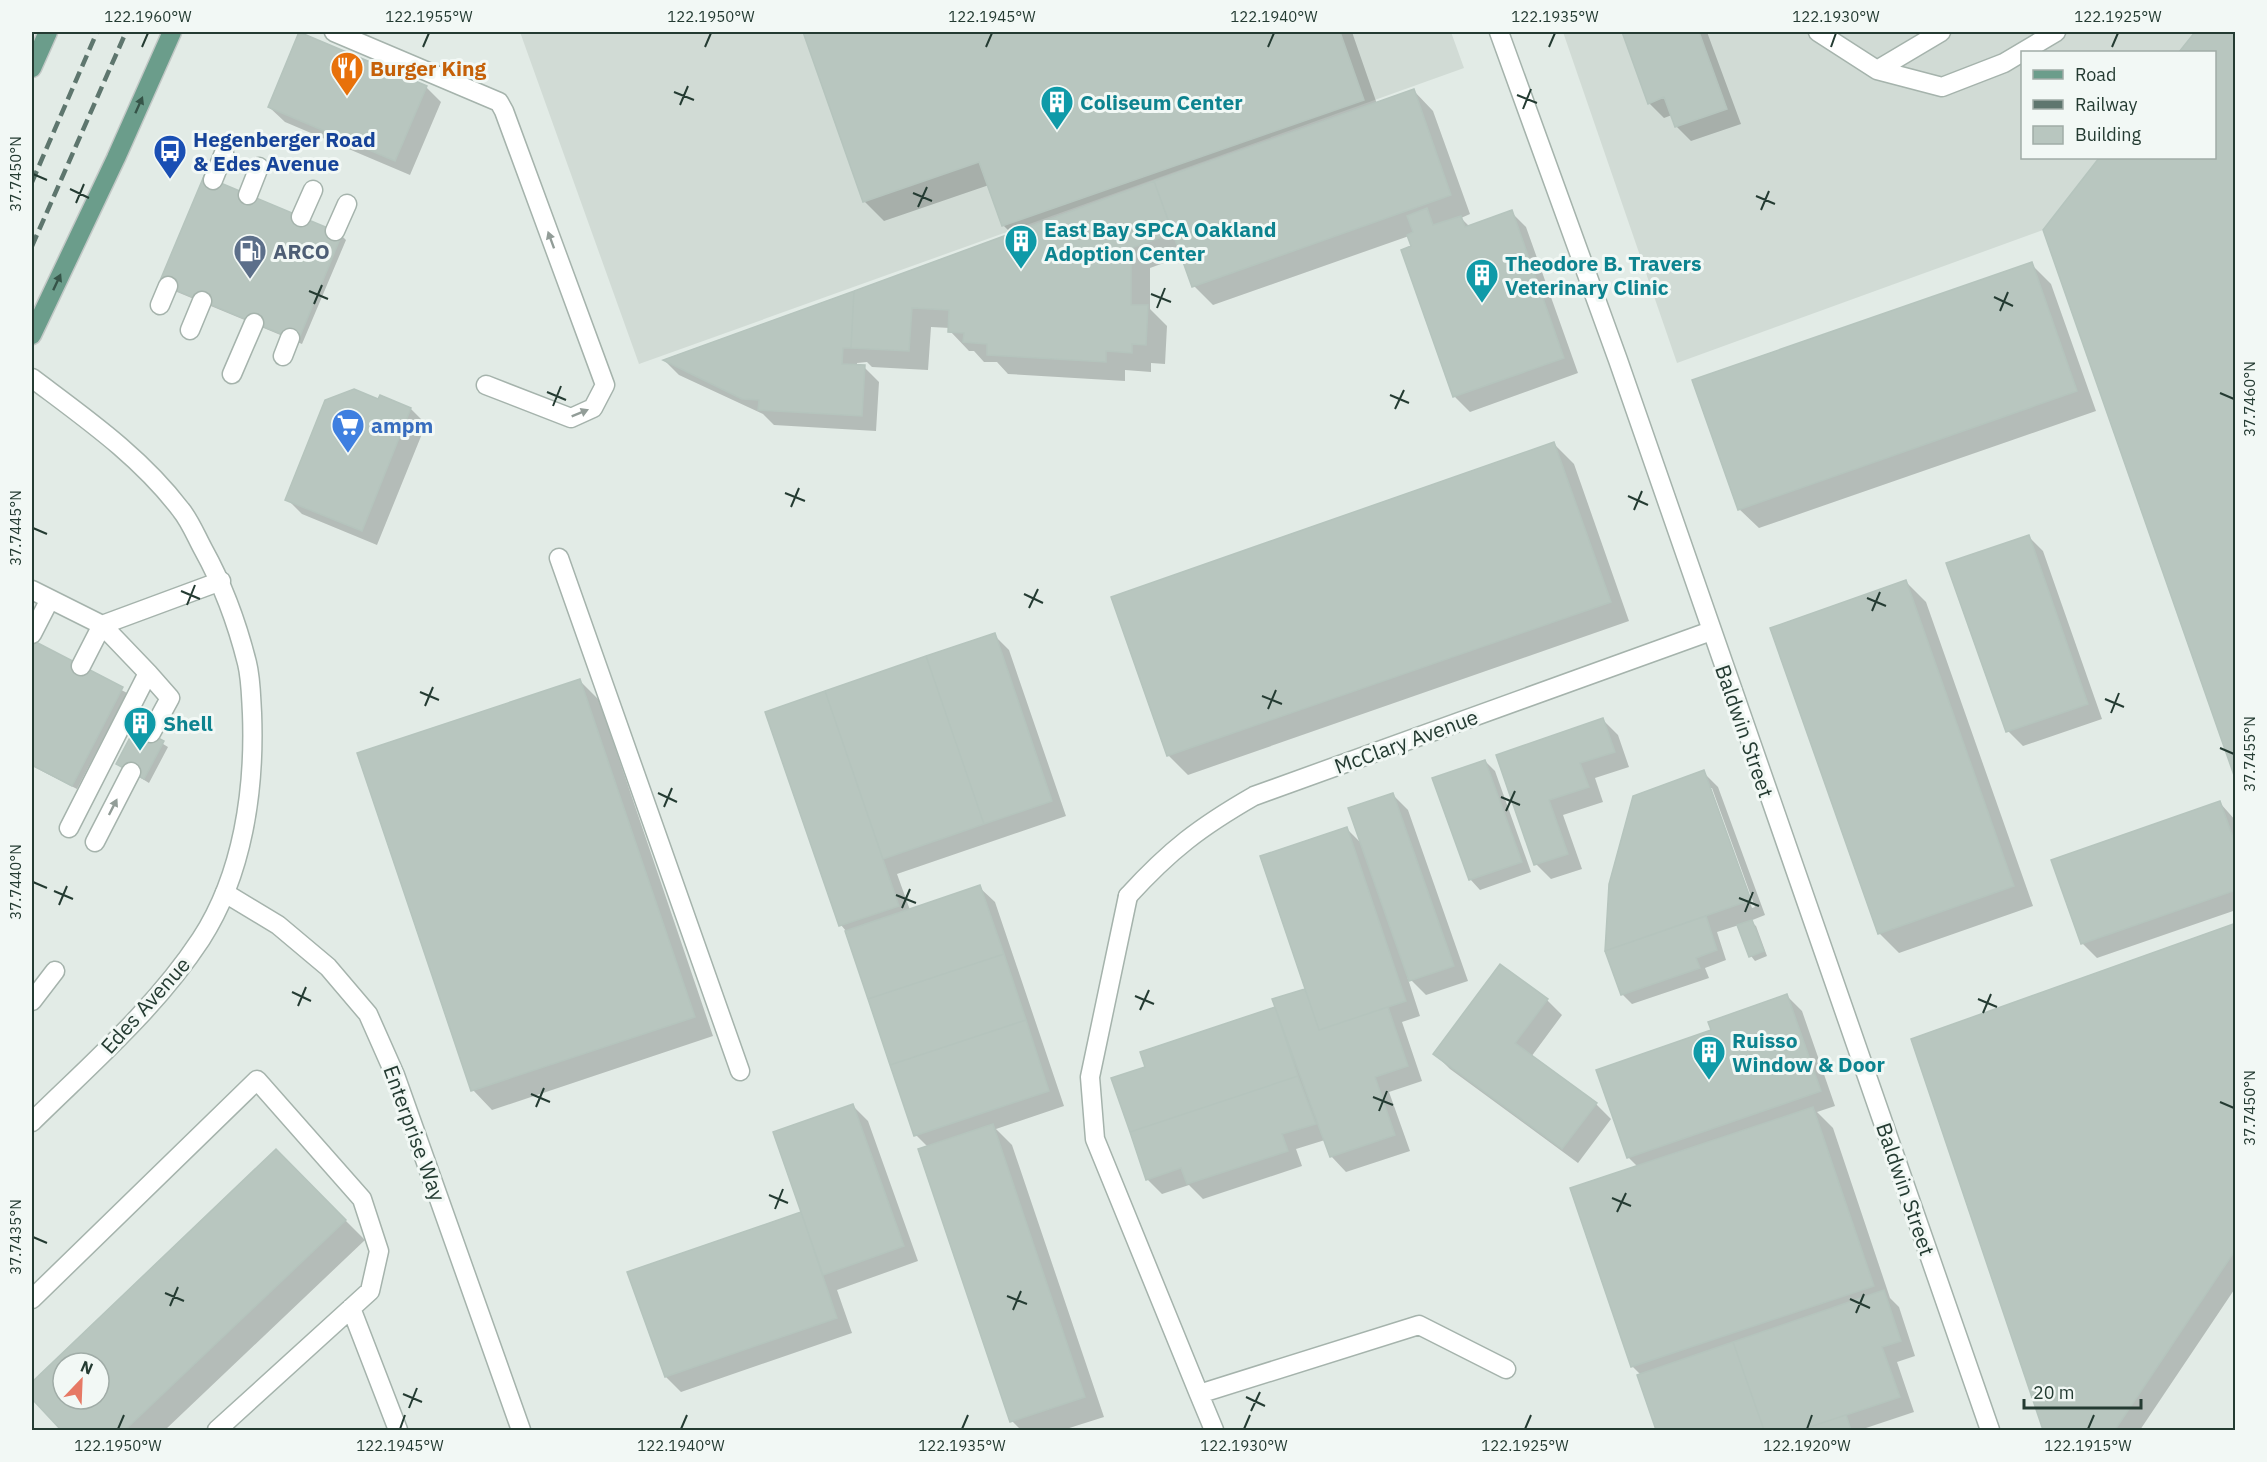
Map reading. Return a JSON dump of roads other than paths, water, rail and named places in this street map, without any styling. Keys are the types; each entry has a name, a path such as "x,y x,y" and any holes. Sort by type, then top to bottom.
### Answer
{"main road":[{"path":"32,68 48,32"},
{"path":"32,335 116,158 172,32"}],"street":[{"path":"334,32 499,102 504,111 605,385 593,408 571,417 486,385"},
{"name":"Baldwin Street","path":"1499,32 1618,360 1990,1431"},
{"path":"1818,32 1876,70 1942,87 2004,63 2021,53"},
{"path":"1876,70 1941,32"},
{"path":"2024,51 2056,32"},
{"path":"213,180 224,153"},
{"path":"248,195 259,167"},
{"path":"301,216 313,190"},
{"path":"335,231 347,204"},
{"path":"159,305 168,286"},
{"path":"190,330 202,301"},
{"path":"232,374 254,323"},
{"path":"283,356 291,338"},
{"name":"Edes Avenue","path":"32,378 107,434 158,482 183,512 221,581 248,665 253,740 247,814 225,893 202,938 170,983 32,1122"},
{"path":"559,558 740,1071"},
{"path":"81,666 102,625 221,581"},
{"path":"32,590 102,625 170,698 151,734"},
{"path":"32,634 50,599"},
{"name":"McClary Avenue","path":"1199,1394 1095,1139 1090,1077 1128,896 1161,860 1204,825 1254,796 1711,631"},
{"path":"69,828 148,673"},
{"path":"95,842 131,772"},
{"name":"Enterprise Way","path":"225,893 278,925 328,967 368,1014 396,1075 521,1431"},
{"path":"32,1000 55,971"},
{"path":"32,1299 257,1080 362,1199 379,1251 370,1291 216,1431"},
{"path":"351,1308 398,1431"},
{"path":"1214,1431 1199,1394 1419,1325 1506,1369"}],"railway":[{"path":"32,182 97,32"},
{"path":"32,246 126,32"}],"place":[{"name":"Burger King","path":"347,97"},
{"name":"Coliseum Center","path":"1057,131"},
{"name":"Hegenberger Road & Edes Avenue","path":"170,180"},
{"name":"East Bay SPCA Oakland Adoption Center","path":"1021,270"},
{"name":"ARCO","path":"250,280"},
{"name":"Theodore B. Travers Veterinary Clinic","path":"1482,304"},
{"name":"ampm","path":"348,454"},
{"name":"Shell","path":"140,752"},
{"name":"Ruisso Window & Door","path":"1709,1081"}]}
